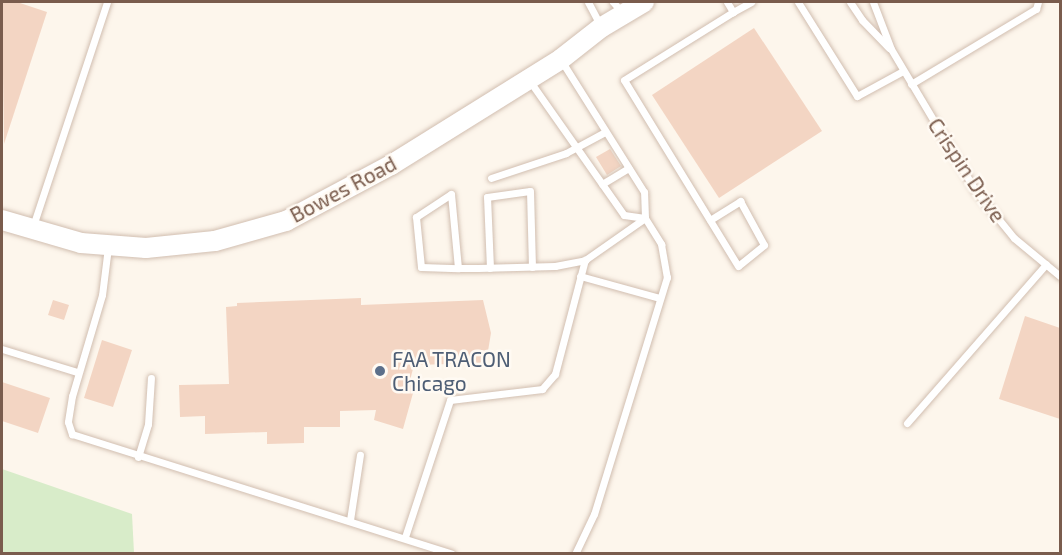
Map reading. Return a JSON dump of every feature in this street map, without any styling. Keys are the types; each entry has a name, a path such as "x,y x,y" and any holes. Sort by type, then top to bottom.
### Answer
{"main road":[{"name":"Bowes Road","path":"2,220 32,231 108,247 146,248 215,241 286,221 341,194 561,59 602,27 618,8 644,2"}],"lane":[{"path":"32,231 107,2"},
{"path":"588,2 602,27"},
{"path":"727,2 733,12"},
{"path":"710,220 740,201 764,245 738,266 624,80 751,2"},
{"path":"798,2 857,96 903,71"},
{"name":"Crispin Drive","path":"850,2 862,20 891,49"},
{"name":"Crispin Drive","path":"873,2 891,49 975,190 1014,238 1060,276"},
{"path":"911,84 1036,9 1038,2"},
{"path":"561,59 644,192 645,218 661,244 666,277 594,514 575,554"},
{"path":"528,78 579,147 624,215 645,218"},
{"path":"491,178 579,147 605,132"},
{"path":"602,184 629,168"},
{"path":"490,268 487,197 530,191 532,267"},
{"path":"458,268 451,194 416,217 421,267 458,268 490,268 532,267 585,260 645,218"},
{"path":"108,247 102,295 77,372 68,422 72,434 138,457 350,520 452,554"},
{"path":"405,537 450,400 542,389 555,374 585,260"},
{"path":"907,423 1046,264"},
{"path":"580,276 660,298"},
{"path":"2,349 77,372"},
{"path":"138,457 148,424 151,378"},
{"path":"350,520 360,455"}],"green space":[{"path":"2,469 132,514 134,553 2,553"}],"building":[{"path":"2,2 17,2 47,12 4,144"},
{"path":"754,28 822,131 719,198 652,95"},
{"path":"610,149 621,166 607,175 596,157"},
{"name":"FAA TRACON Chicago","path":"361,298 361,305 483,300 491,333 486,363 414,365 409,384 415,386 403,429 374,420 376,410 340,411 340,427 304,427 304,443 267,444 267,432 205,434 205,416 180,417 179,385 229,384 226,307 237,306 237,303"},
{"path":"53,300 69,305 64,320 48,315"},
{"path":"1025,316 1060,328 1060,419 999,399"},
{"path":"102,340 132,350 113,407 84,398"},
{"path":"2,382 50,398 38,433 2,421"}],"place":[{"name":"FAA TRACON Chicago","path":"380,371"}]}
